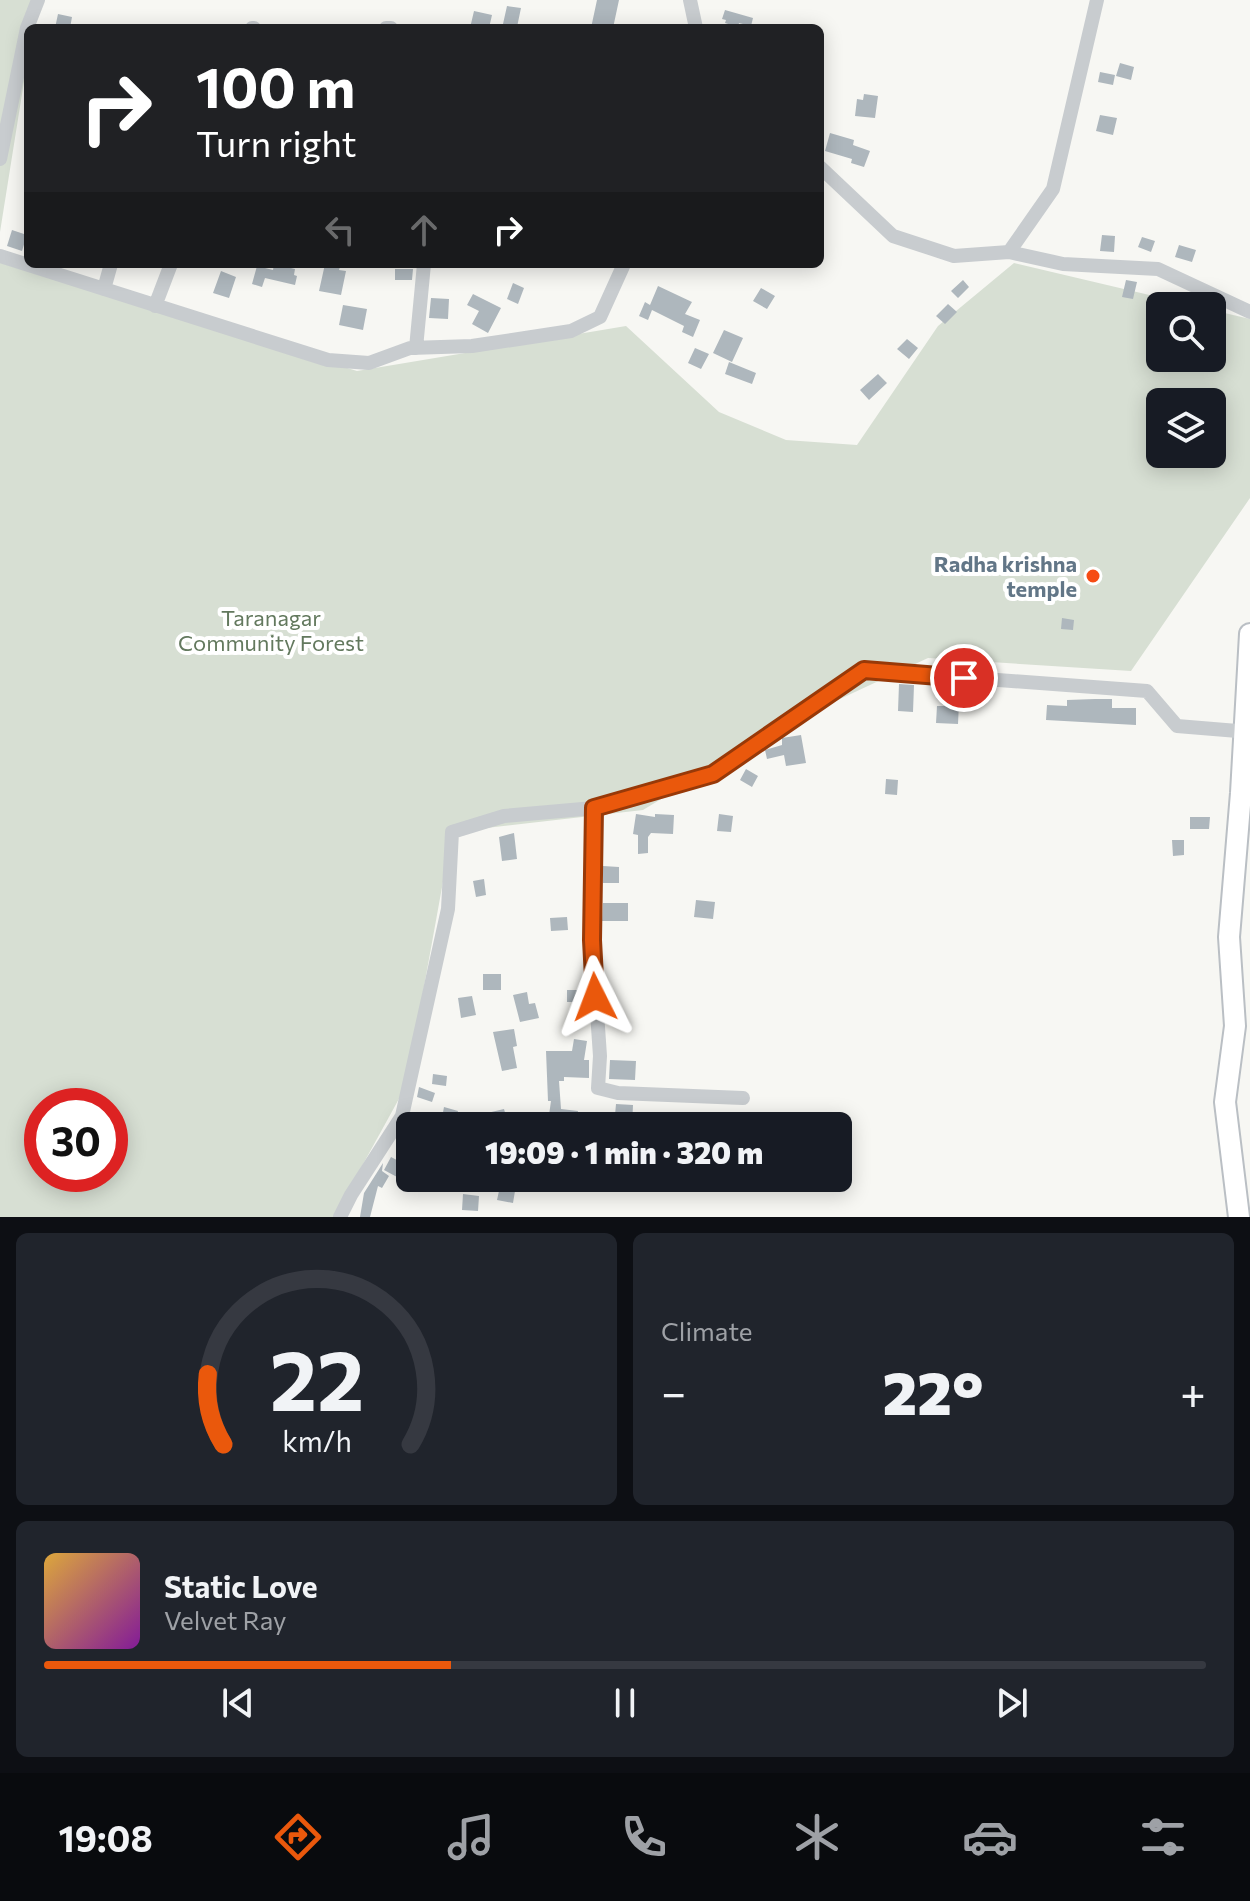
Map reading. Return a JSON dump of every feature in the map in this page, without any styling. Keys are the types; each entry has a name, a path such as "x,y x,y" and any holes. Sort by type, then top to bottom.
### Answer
{"street":[{"path":"29,24 38,0"},
{"path":"690,0 695,24"},
{"path":"1009,252 1053,189 1097,0"},
{"path":"0,159 24,43"},
{"path":"824,171 893,236 954,256 1009,252 1063,264 1158,269 1250,312"},
{"path":"0,256 24,264"},
{"path":"38,268 328,360 369,363 416,348 472,346 571,331 600,317 622,268"},
{"path":"104,289 110,268"},
{"path":"155,306 169,268"},
{"path":"416,348 424,268"},
{"path":"1239,1217 1225,1102 1235,1026 1229,937 1247,732 1250,634"},
{"path":"340,1217 402,1116 448,909 452,832 504,816 594,808 713,774 864,670 1147,691 1177,726 1247,732"},
{"path":"594,808 592,940 600,1056 598,1088 618,1093 743,1098"}],"green space":[{"path":"0,0 37,0 33,24 24,24 24,82 0,232"},
{"name":"Taranagar Community Forest","path":"0,261 357,371 626,326 719,412 786,440 857,445 938,326 1014,263 1146,294 1146,372 1226,372 1226,313 1250,319 1250,498 1131,671 928,658 782,726 643,810 452,832 406,1086 334,1217 0,1217"}],"building":[{"path":"597,0 619,0 614,24 592,24"},
{"path":"507,6 521,8 518,24 503,24"},
{"path":"725,10 753,18 752,24 728,24 722,19"},
{"path":"474,11 492,15 490,24 471,24"},
{"path":"58,14 72,17 71,24 56,24"},
{"path":"1120,63 1134,67 1131,80 1116,76"},
{"path":"1100,72 1115,75 1113,85 1098,82"},
{"path":"864,94 878,96 875,118 855,116 857,99 863,100"},
{"path":"1100,115 1117,118 1113,135 1096,131"},
{"path":"830,133 854,140 853,145 870,151 864,167 851,163 852,159 825,151"},
{"path":"12,230 24,234 22,251 7,246"},
{"path":"1102,235 1115,236 1114,252 1100,251"},
{"path":"1142,237 1155,241 1151,252 1138,247"},
{"path":"1179,245 1196,250 1192,262 1175,257"},
{"path":"256,268 295,269 295,285 265,278 262,287 252,284"},
{"path":"324,268 346,271 341,295 319,291"},
{"path":"395,269 413,269 412,280 395,280"},
{"path":"221,271 236,277 229,298 213,293"},
{"path":"963,280 969,287 958,298 951,291"},
{"path":"1126,280 1137,282 1133,299 1122,297"},
{"path":"513,283 524,288 518,304 507,299"},
{"path":"658,286 692,302 685,314 700,320 693,337 682,332 684,326 652,310 648,320 639,316 645,302 650,305"},
{"path":"761,288 775,296 767,309 753,301"},
{"path":"473,294 501,308 488,333 472,324 479,311 467,305"},
{"path":"431,298 449,299 448,319 429,318"},
{"path":"948,304 957,312 945,324 936,316"},
{"path":"343,305 367,309 363,330 339,325"},
{"path":"724,330 743,338 732,362 713,353"},
{"path":"907,339 918,348 909,359 897,349"},
{"path":"695,348 709,354 701,369 688,363"},
{"path":"729,362 756,373 752,384 725,374"},
{"path":"878,374 887,383 869,400 860,390"},
{"path":"1062,618 1074,620 1073,630 1061,629"},
{"path":"899,684 914,685 913,712 898,711"},
{"path":"1112,699 1112,708 1136,708 1136,725 1046,720 1047,705 1067,706 1067,700"},
{"path":"944,702 959,703 958,724 936,723 937,706 944,706"},
{"path":"801,735 806,763 786,766 784,755 767,759 765,750 782,745 782,738"},
{"path":"746,769 758,776 752,787 740,780"},
{"path":"886,779 898,780 897,795 885,794"},
{"path":"636,814 655,817 655,814 674,815 673,834 651,833 648,853 638,854 638,835 633,834"},
{"path":"719,814 733,816 731,832 717,831"},
{"path":"1190,817 1210,817 1209,829 1190,829"},
{"path":"514,833 517,859 502,861 499,837"},
{"path":"1172,840 1184,840 1184,855 1173,856"},
{"path":"603,866 619,867 619,883 603,883"},
{"path":"484,879 486,895 476,897 473,881"},
{"path":"696,900 715,902 713,919 694,917"},
{"path":"603,903 628,903 628,921 602,921"},
{"path":"567,917 568,930 551,931 550,918"},
{"path":"483,974 501,974 501,990 483,990"},
{"path":"567,990 577,990 577,1002 567,1002"},
{"path":"527,992 529,1004 535,1003 539,1018 520,1022 513,995"},
{"path":"472,996 476,1015 461,1018 458,998"},
{"path":"514,1029 517,1068 502,1071 493,1032"},
{"path":"574,1039 587,1041 584,1060 589,1060 589,1078 564,1077 564,1081 559,1081 561,1109 578,1112 549,1112 546,1051 572,1051"},
{"path":"610,1060 636,1061 635,1080 609,1079"},
{"path":"433,1074 447,1076 446,1086 432,1084"},
{"path":"419,1087 435,1093 432,1102 417,1097"},
{"path":"616,1104 633,1105 633,1112 615,1112"},
{"path":"444,1107 458,1111 458,1112 443,1112"},
{"path":"391,1157 396,1160 396,1176 384,1170"},
{"path":"383,1163 382,1171 389,1176 382,1188 378,1186 370,1217 360,1217 364,1193"},
{"path":"499,1192 515,1192 513,1203 497,1200"},
{"path":"463,1194 479,1196 478,1211 462,1210"}],"place":[{"name":"Radha krishna temple","path":"1093,576"}],"route":[{"path":"595,997 592,940 594,808 713,774 864,670 964,678"}]}
